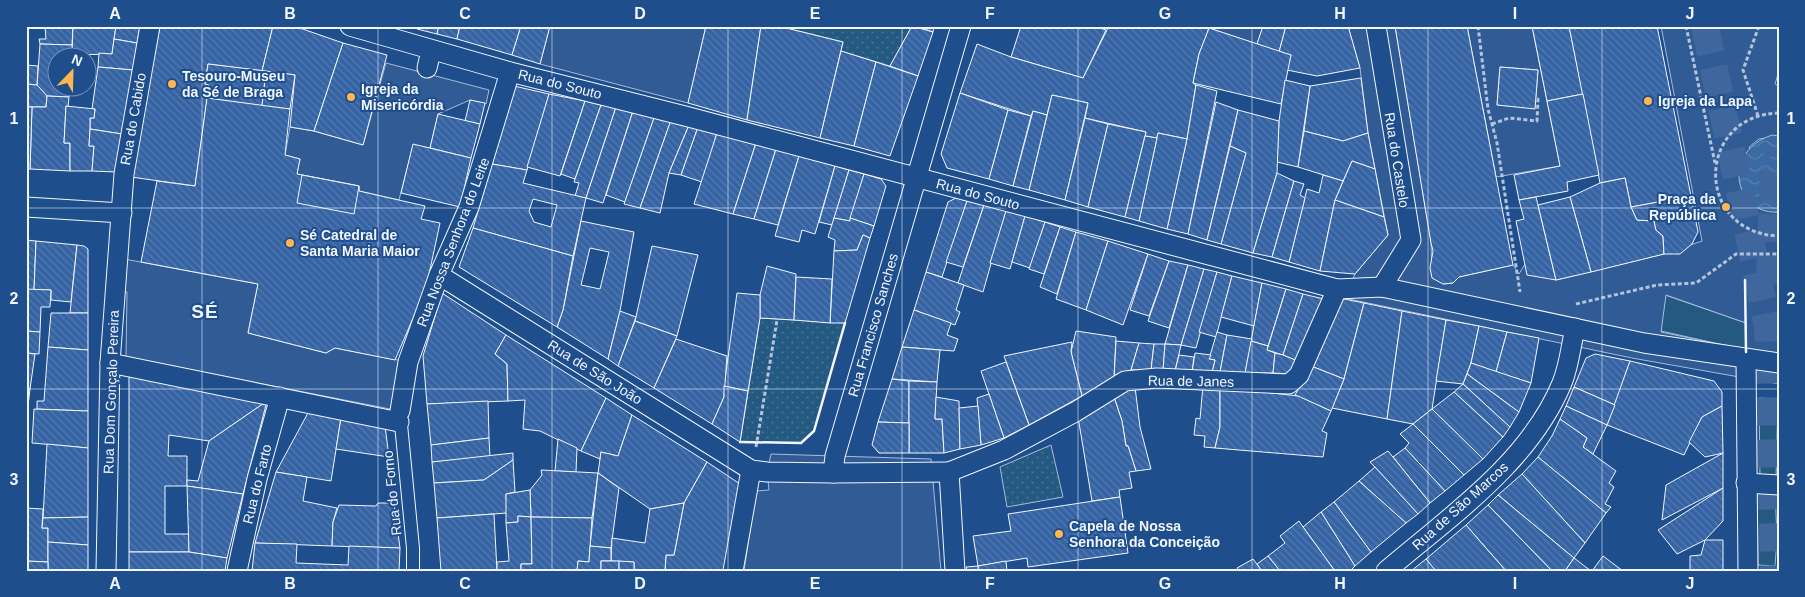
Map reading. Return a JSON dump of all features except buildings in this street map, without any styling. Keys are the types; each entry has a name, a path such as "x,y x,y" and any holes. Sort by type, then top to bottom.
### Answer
{"street":[{"name":"Rua do Cabido","path":"122,213 124,174 150,26"},
{"name":"Rua Francisco Sanches","path":"833,473 835,456 915,177 961,26"},
{"name":"Rua do Castelo","path":"1376,26 1410,240 1382,286"},
{"name":"Rua do Souto","path":"354,27 429,60 611,90 915,177 1342,290"},
{"name":"Rua Nossa Senhora do Leite","path":"399,416 408,362 439,274 469,207 510,72"},
{"path":"26,207 122,213"},
{"name":"Rua Dom Gonçalo Pereira","path":"106,571 110,363 122,213"},
{"name":"Rua de São João","path":"439,274 759,471"},
{"path":"1342,290 1382,286 1644,343 1779,363"},
{"name":"Rua de Janes","path":"941,473 1004,450 1075,412 1125,381 1157,378 1289,384 1299,375 1342,290"},
{"name":"Rua de São Marcos","path":"1386,571 1476,494 1511,460 1541,423 1562,383 1575,328"},
{"path":"1746,359 1748,571"},
{"path":"110,363 280,397 399,416"},
{"name":"Rua do Farto","path":"238,571 257,479 280,397"},
{"path":"733,571 759,471 941,473 955,571"},
{"path":"1746,483 1779,485"}],"lane":[{"name":"Rua do Forno","path":"399,416 413,548 413,571"}],"path":[{"path":"1478,26 1492,124 1519,275"},
{"path":"1686,26 1716,166"},
{"path":"1758,116 1743,70 1759,26"},
{"path":"1492,124 1509,118 1537,121 1538,99 1536,99"},
{"path":"1779,113 1746,120 1730,133 1719,150 1716,166 1716,190 1725,209 1739,224 1757,234 1779,236"},
{"path":"1570,305 1657,285 1696,283 1736,254 1779,254"},
{"path":"759,471 776,320"}],"shaded area":[{"path":"550,26 706,26 688,103 540,64"},
{"path":"778,26 912,26 890,66 841,51 843,42"},
{"path":"1210,26 1263,26 1257,44 1209,28"},
{"path":"1348,26 1395,26 1431,242 1432,277 1444,284 1453,283 1459,277 1513,265 1519,274 1525,264 1556,280 1664,254 1702,241 1661,26 1779,26 1779,71 1775,84 1779,86 1779,136 1759,139 1749,147 1775,212 1779,212 1779,384 1632,358 1344,298 1355,274 1388,235 1368,133 1360,68","holes":["1666,295 1746,323 1746,350 1661,332"]},
{"path":"1467,26 1532,26 1560,166 1496,177","holes":["1500,67 1538,70 1535,108 1497,105"]},
{"path":"386,63 489,90 486,104 470,100 438,114 430,148 413,145 399,200 359,191 359,186 297,174 300,159 285,155 290,127 314,131 363,145"},
{"path":"119,258 258,284 248,333 326,353 335,348 408,362 400,411 126,357 127,292 116,290"},
{"path":"1665,295 1746,323 1746,350 1661,331"},
{"path":"760,318 845,323 814,431 801,443 740,442"},
{"path":"1759,398 1778,399 1776,479 1760,479"},
{"path":"1051,445 1063,497 1007,507 1000,467"},
{"path":"771,454 931,459 941,571 744,571 756,491 769,490 767,472"},
{"path":"1757,488 1775,488 1777,539 1775,566 1758,565"}],"water":[{"path":"1772,135 1779,136 1779,212 1764,211 1752,204 1744,194 1740,182 1740,168 1745,155 1755,144"}],"tunnel":[{"path":"1705,26 1768,326 1774,571"},
{"path":"1770,284 1774,173 1779,151"}],"wall":[{"path":"1745,280 1746,352"},
{"path":"740,442 801,443 814,431 845,323"}],"place":[{"name":"Tesouro-Museu da Sé de Braga","path":"172,84"},
{"name":"Igreja da Misericórdia","path":"351,97"},
{"name":"Igreja da Lapa","path":"1648,101"},
{"name":"Praça da República","path":"1726,207"},
{"name":"Sé Catedral de Santa Maria Maior","path":"290,243"},
{"name":"Capela de Nossa Senhora da Conceição","path":"1059,534"}],"district":[{"name":"SÉ","path":"205,311"}]}
